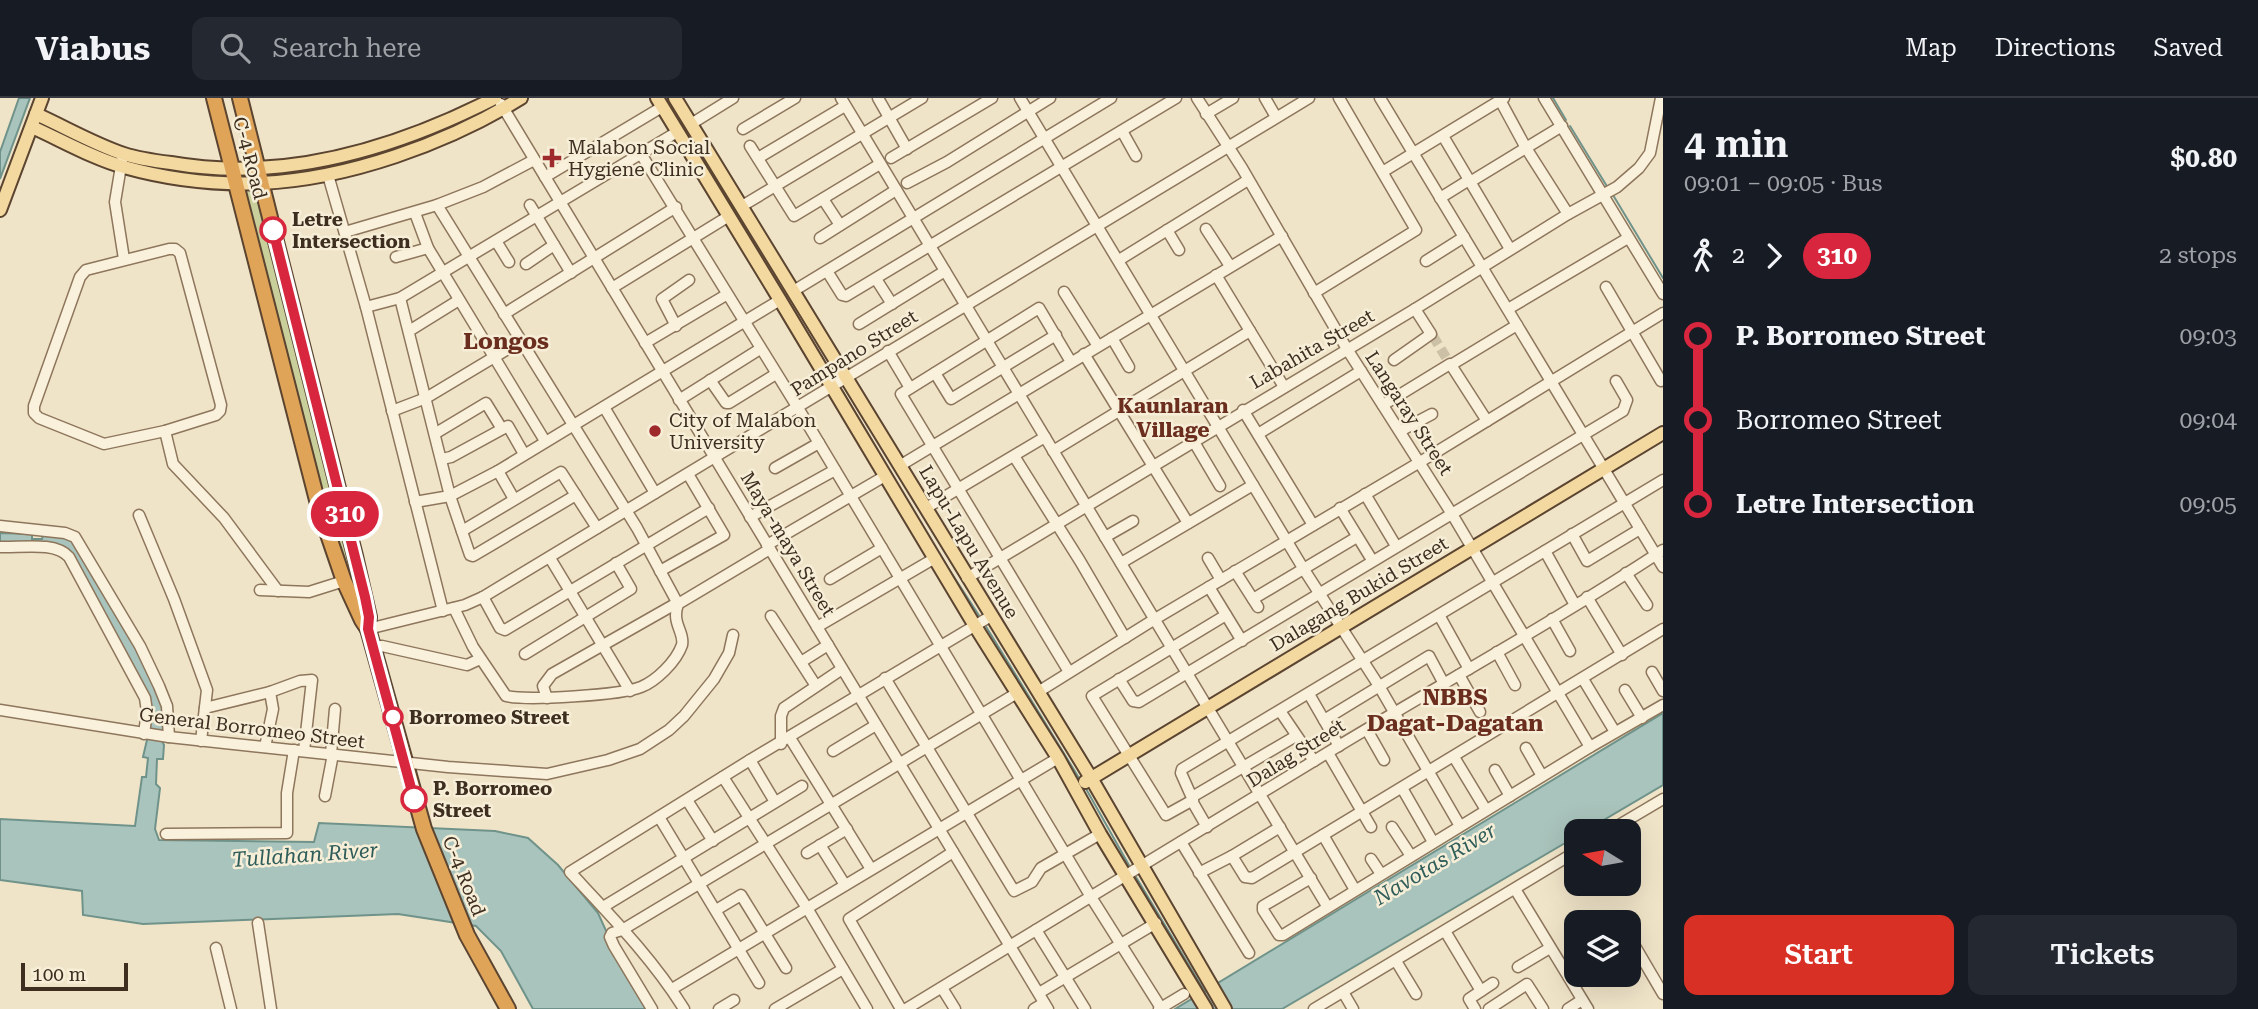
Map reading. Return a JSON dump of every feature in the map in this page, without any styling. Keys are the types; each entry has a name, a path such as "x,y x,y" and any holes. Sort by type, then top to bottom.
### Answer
{"highway":[{"name":"C-4 Road","path":"214,98 319,508 344,581 374,646 424,829 467,935 508,1009"},
{"name":"C-4 Road","path":"240,98 361,580 369,617 368,629"}],"main road":[{"path":"0,210 42,98"},
{"path":"260,177 416,135 498,102 521,98"},
{"name":"Lapu-Lapu Avenue","path":"675,98 925,505 967,578 983,621 1017,693 1156,923 1187,988 1206,1009"},
{"path":"34,120 122,160 189,167 234,176 328,175 422,146 498,102"},
{"name":"Lapu-Lapu Avenue","path":"660,103 935,558 1038,692 1225,1009"},
{"name":"Dalagang Bukid Street","path":"1075,787 1663,433"},
{"path":"907,513 925,505"}],"street":[{"path":"691,124 733,98"},
{"path":"743,129 795,98"},
{"path":"878,98 907,149"},
{"path":"742,206 922,98"},
{"path":"891,158 992,98"},
{"path":"1020,98 1303,568 1395,713 1460,826"},
{"path":"907,183 947,162 1050,98"},
{"path":"795,290 1111,98"},
{"path":"827,271 845,297 1176,98"},
{"name":"Langaray Street","path":"1197,98 1282,236 1347,349 1473,548 1590,747"},
{"path":"1206,114 1233,98"},
{"path":"1265,98 1276,117"},
{"path":"1314,293 1415,232 1416,226 1339,98"},
{"path":"1380,98 1624,503 1659,552 1663,567"},
{"path":"1544,98 1609,191 1628,238 1663,294"},
{"name":"Labahita Street","path":"967,578 1609,191 1639,168 1650,153 1661,98"},
{"name":"Pampano Street","path":"368,629 454,608 483,597 1306,99"},
{"path":"1384,172 1502,99 1526,148 1568,214"},
{"name":"Maya-maya Street","path":"498,102 1044,1002"},
{"path":"758,158 843,102 1328,906"},
{"path":"545,177 660,103"},
{"path":"1440,198 1562,127"},
{"path":"1122,131 1136,156"},
{"path":"366,307 400,299 677,132"},
{"path":"1443,136 1510,249"},
{"path":"750,146 794,216 880,164"},
{"path":"642,154 1160,1009 1187,988"},
{"path":"122,160 115,202 124,259"},
{"path":"345,232 437,205 483,187 534,160"},
{"path":"328,175 366,307 443,611"},
{"path":"1119,260 1248,180"},
{"path":"820,238 896,190"},
{"path":"823,199 840,225"},
{"path":"437,205 626,510 678,603 675,614 683,642 656,678 629,691 515,698 506,696 480,659 454,608"},
{"path":"530,205 571,273"},
{"path":"504,314 676,207"},
{"path":"415,213 428,248 545,441"},
{"path":"612,288 729,216"},
{"path":"1206,229 1230,266"},
{"path":"1167,230 1179,250"},
{"path":"901,465 1282,236"},
{"path":"1426,261 1464,237"},
{"path":"1508,309 1628,238"},
{"path":"496,241 509,262"},
{"path":"526,264 554,245"},
{"path":"396,257 428,248"},
{"path":"175,249 180,253 221,405 216,415 165,431 104,444 39,418 34,413 34,406 80,277 86,270 175,249"},
{"path":"859,324 945,271"},
{"path":"1216,275 1284,387"},
{"path":"876,279 892,304"},
{"path":"676,326 662,299 689,280"},
{"path":"1606,287 1661,381"},
{"path":"1064,292 1098,346"},
{"path":"645,343 726,295"},
{"path":"400,299 436,432 450,496 470,555 473,556 576,495"},
{"path":"409,331 459,300"},
{"path":"415,502 450,496 498,471 780,300"},
{"path":"905,391 1039,308 1071,362"},
{"path":"1394,360 1432,335 1415,309"},
{"path":"1038,692 1154,619 1420,462 1663,313"},
{"path":"1383,405 1517,325"},
{"path":"1053,451 1250,331"},
{"path":"935,373 951,399 1055,335"},
{"path":"1112,338 1129,367"},
{"path":"392,411 426,398 521,341"},
{"path":"679,400 760,349"},
{"path":"888,351 933,446 1069,672"},
{"path":"1084,354 1188,523"},
{"path":"1450,365 1487,421"},
{"path":"1258,434 1361,371"},
{"path":"710,380 726,403 729,403 776,374"},
{"path":"1119,679 1133,701 1139,702 1242,641 1624,409 1628,400 1616,381"},
{"path":"436,432 486,402 502,429"},
{"path":"604,407 655,493"},
{"path":"1243,410 1313,525"},
{"path":"1400,431 1432,414"},
{"path":"442,459 451,457 508,426 524,454"},
{"path":"165,431 173,464 224,519 278,590"},
{"path":"925,505 958,489 1045,437"},
{"path":"1194,442 1220,486"},
{"path":"775,468 819,443"},
{"path":"1014,456 1125,638"},
{"path":"750,517 835,470"},
{"path":"498,471 514,499"},
{"path":"462,531 561,472 597,528"},
{"path":"660,571 724,535 688,474"},
{"path":"547,698 543,686 552,674 678,603 885,475"},
{"path":"1207,827 1181,771 1663,480"},
{"path":"1121,563 1253,485"},
{"path":"1365,494 1396,546"},
{"path":"483,597 503,630 709,508"},
{"path":"1340,508 1372,560"},
{"path":"139,515 174,599 207,690 201,741"},
{"path":"1105,537 1133,521"},
{"path":"0,526 65,533 75,537 140,646 159,686 167,706 165,737"},
{"path":"1572,534 1587,561 1640,528"},
{"path":"1235,571 1256,603 1303,568 1357,537"},
{"path":"0,547 58,549 69,557 145,698 147,735"},
{"path":"830,579 882,548"},
{"path":"1545,551 1575,605"},
{"name":"Dalag Street","path":"906,1009 1525,636 1659,552"},
{"path":"550,558 629,691"},
{"path":"817,627 935,558"},
{"path":"1208,558 1221,579"},
{"path":"525,654 631,589 616,563"},
{"path":"1626,573 1647,605"},
{"path":"260,590 309,592 344,581"},
{"path":"1209,587 1242,641"},
{"path":"1587,597 1622,655"},
{"path":"1226,615 1092,697 1130,754 1164,814 1296,736"},
{"path":"1439,615 1469,669"},
{"path":"771,616 816,685"},
{"path":"1552,619 1570,651"},
{"path":"684,1009 672,989 570,872 750,760 781,744 885,678 983,621"},
{"path":"1231,856 1248,878 1662,632"},
{"name":"General Borromeo Street","path":"0,710 147,735 405,763 547,774 576,769 639,749 669,730 684,716 714,678 729,653 733,635"},
{"path":"801,662 828,645"},
{"path":"374,646 467,665 480,659"},
{"path":"1497,652 1516,685"},
{"path":"1324,720 1429,656 1444,684"},
{"path":"781,744 783,708 842,669"},
{"path":"1652,672 1663,691"},
{"path":"1459,675 1480,712"},
{"path":"885,678 1014,891 1032,882 1041,869 1100,834"},
{"path":"1583,679 1615,732"},
{"path":"166,834 286,833 287,793 299,750 312,681 300,681 270,692 205,708"},
{"path":"1625,690 1642,718"},
{"path":"265,747 273,709 270,692"},
{"path":"652,1009 611,940 612,933 622,930 1017,693"},
{"path":"1309,694 1339,746"},
{"path":"1311,878 1264,906 1263,910 1279,935 1663,705"},
{"path":"326,796 335,709"},
{"path":"1280,712 1314,761"},
{"path":"833,751 876,725"},
{"path":"1367,730 1384,760"},
{"path":"790,738 871,869"},
{"path":"1526,748 1542,776"},
{"path":"1328,753 1371,827"},
{"path":"1454,757 1486,810"},
{"path":"672,989 1058,758"},
{"path":"750,760 775,802"},
{"path":"1495,770 1510,796"},
{"path":"723,777 751,817 867,1009"},
{"path":"603,907 802,786"},
{"path":"1402,788 1433,842"},
{"path":"1629,819 1663,799"},
{"path":"687,800 713,841"},
{"path":"659,817 759,983"},
{"path":"1199,873 1280,827"},
{"path":"1392,827 1410,856"},
{"path":"807,853 847,829"},
{"path":"1323,835 1355,890"},
{"path":"1181,842 1249,953"},
{"path":"820,845 845,885"},
{"path":"901,1009 849,919 953,852"},
{"path":"1371,859 1381,874"},
{"path":"1314,1009 1564,859"},
{"path":"1515,888 1585,1004 1568,1009"},
{"path":"716,910 741,894 786,968"},
{"path":"258,923 271,1009"},
{"path":"1034,1009 1044,1002 1065,977 1156,923"},
{"path":"1036,930 1085,1009"},
{"path":"1444,931 1480,991"},
{"path":"1518,967 1550,947"},
{"path":"216,948 231,1009"},
{"path":"1641,956 1663,994"},
{"path":"1396,961 1416,994"},
{"path":"776,1009 843,968"},
{"path":"1475,1009 1469,999 1493,983"},
{"path":"1489,1009 1527,984 1543,1009"},
{"path":"942,988 955,1009"},
{"path":"1343,992 1353,1009"},
{"path":"719,1009 734,1000"}],"green space":[{"path":"257,191 365,618 324,510 246,192"}],"water":[{"path":"19,98 30,98 0,179 0,152"},
{"name":"Tullahan River","path":"0,533 32,534 32,539 42,539 43,534 69,537 76,542 158,686 164,714 163,759 157,759 156,784 160,788 155,829 159,840 314,842 319,823 495,831 528,838 558,865 598,913 646,1009 533,1009 501,951 476,926 398,914 143,924 83,915 82,891 0,880 0,819 135,826 142,777 146,777 148,758 143,757 153,714 149,699 70,551 56,546 0,542"},
{"name":"Navotas River","path":"1663,713 1663,785 1605,819 1564,819 1564,844 1282,1009 1175,1009"}],"waterway":[{"path":"667,98 830,371"},
{"path":"1553,98 1566,120"},
{"path":"1570,126 1608,188"},
{"path":"1613,195 1663,278"},
{"path":"843,392 892,475"},
{"path":"937,551 980,617"},
{"path":"985,625 1079,778"},
{"path":"1085,787 1130,867"},
{"path":"1136,877 1205,992"}],"tunnel":[{"path":"1433,336 1450,364"}],"bus line":[{"name":"310","path":"273,230 365,597 369,617 368,629 414,799"}],"place":[{"name":"Malabon Social Hygiene Clinic","path":"552,158"},
{"name":"Letre Intersection","path":"273,230"},
{"name":"City of Malabon University","path":"655,431"},
{"name":"Borromeo Street","path":"393,717"},
{"name":"P. Borromeo Street","path":"414,799"}],"district":[{"name":"Longos","path":"506,341"},
{"name":"Kaunlaran Village","path":"1173,418"},
{"name":"NBBS Dagat-Dagatan","path":"1455,710"}]}
